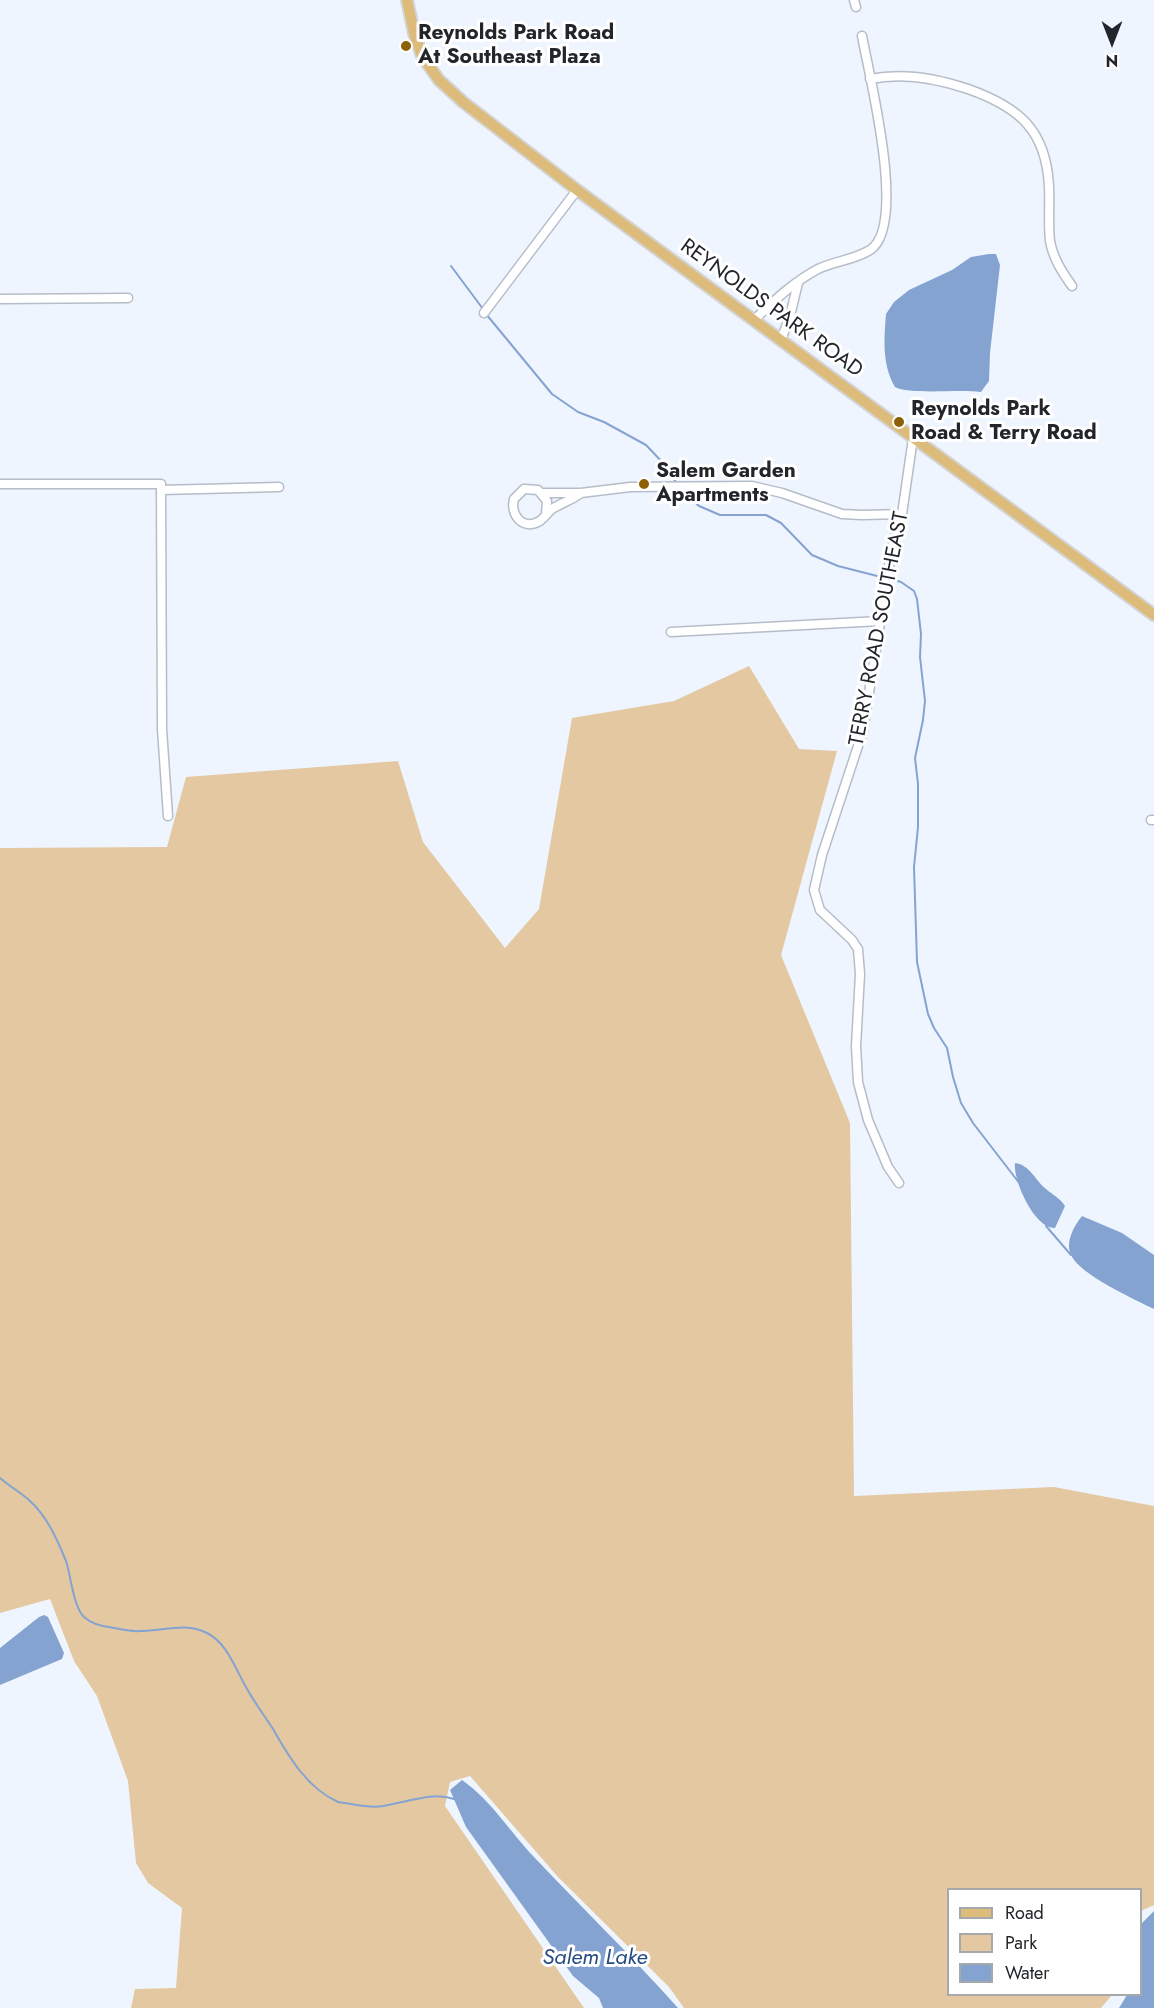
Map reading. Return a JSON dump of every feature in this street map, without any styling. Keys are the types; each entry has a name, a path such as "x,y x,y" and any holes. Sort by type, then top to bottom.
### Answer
{"main road":[{"name":"REYNOLDS PARK ROAD","path":"407,0 418,46 439,80 463,102 577,190 1154,615"}],"street":[{"path":"754,320 788,287 819,269 870,250 876,245 883,229 886,205 885,164 862,36"},
{"path":"870,79 911,76 955,85 996,100 1011,109 1030,126 1041,144 1047,165 1050,242 1058,266 1071,286"},
{"path":"484,314 577,190"},
{"path":"781,340 798,283"},
{"path":"0,299 128,298"},
{"name":"TERRY ROAD SOUTHEAST","path":"899,1183 888,1167 868,1120 858,1082 856,1046 860,974 858,949 852,940 820,910 814,890 822,855 863,731 892,547 902,514 913,438"},
{"path":"0,484 161,484 162,717 168,816"},
{"path":"581,494 546,514 540,521 528,524 517,518 513,509 514,500 520,492 529,488 542,493 581,494 630,487 752,486 782,493 842,513 902,514"},
{"path":"161,490 279,487"},
{"path":"542,493 547,501 546,514"},
{"path":"671,632 880,621"}],"green space":[{"path":"749,666 799,749 837,751 781,955 850,1123 854,1496 1054,1487 1154,1506 1154,1905 1142,1911 1142,1888 947,1888 947,1996 1111,1996 1101,2008 684,2008 669,1987 558,1877 470,1776 450,1782 445,1806 584,2008 131,2008 135,1989 176,1988 182,1908 148,1883 136,1863 128,1781 97,1696 74,1661 50,1599 0,1613 0,848 167,847 186,777 398,761 423,842 505,948 539,909 572,718 674,701"}],"water":[{"path":"996,254 1000,265 989,381 981,392 911,391 895,387 886,361 885,342 886,314 894,302 909,290 952,270 971,257"},
{"path":"1015,1163 1025,1167 1065,1206 1055,1228 1047,1226 1033,1213 1018,1181"},
{"path":"1082,1216 1122,1233 1154,1255 1154,1309 1108,1286 1076,1263 1069,1250 1069,1245 1073,1229"},
{"path":"44,1615 48,1617 64,1653 62,1659 0,1685 0,1648"},
{"name":"Salem Lake","path":"462,1780 482,1797 534,1857 678,2008 603,2008 599,1998 573,1976 466,1827 450,1790"},
{"path":"1154,1911 1154,2008 1119,2008 1126,1996 1142,1996 1142,1923"}],"waterway":[{"path":"451,266 483,309"},
{"path":"486,314 552,394 578,412 604,422 646,445 665,465 677,484"},
{"path":"680,489 699,506 720,515 766,515 781,523 812,555 838,566 885,578"},
{"path":"891,579 901,582 914,591 921,634 920,657 925,701 915,758 918,784 918,827 914,867 917,962 928,1014 947,1048 961,1103 973,1123 1020,1184"},
{"path":"1046,1226 1071,1255"},
{"path":"0,1478 29,1500 46,1521 66,1561 75,1598 84,1617 99,1625 125,1630 191,1628 214,1637 230,1657 249,1693 292,1761 317,1789 338,1802 371,1807 436,1796 454,1799"}],"place":[{"name":"Reynolds Park Road At Southeast Plaza","path":"406,46"},
{"name":"Reynolds Park Road & Terry Road","path":"899,422"},
{"name":"Salem Garden Apartments","path":"644,484"}]}
